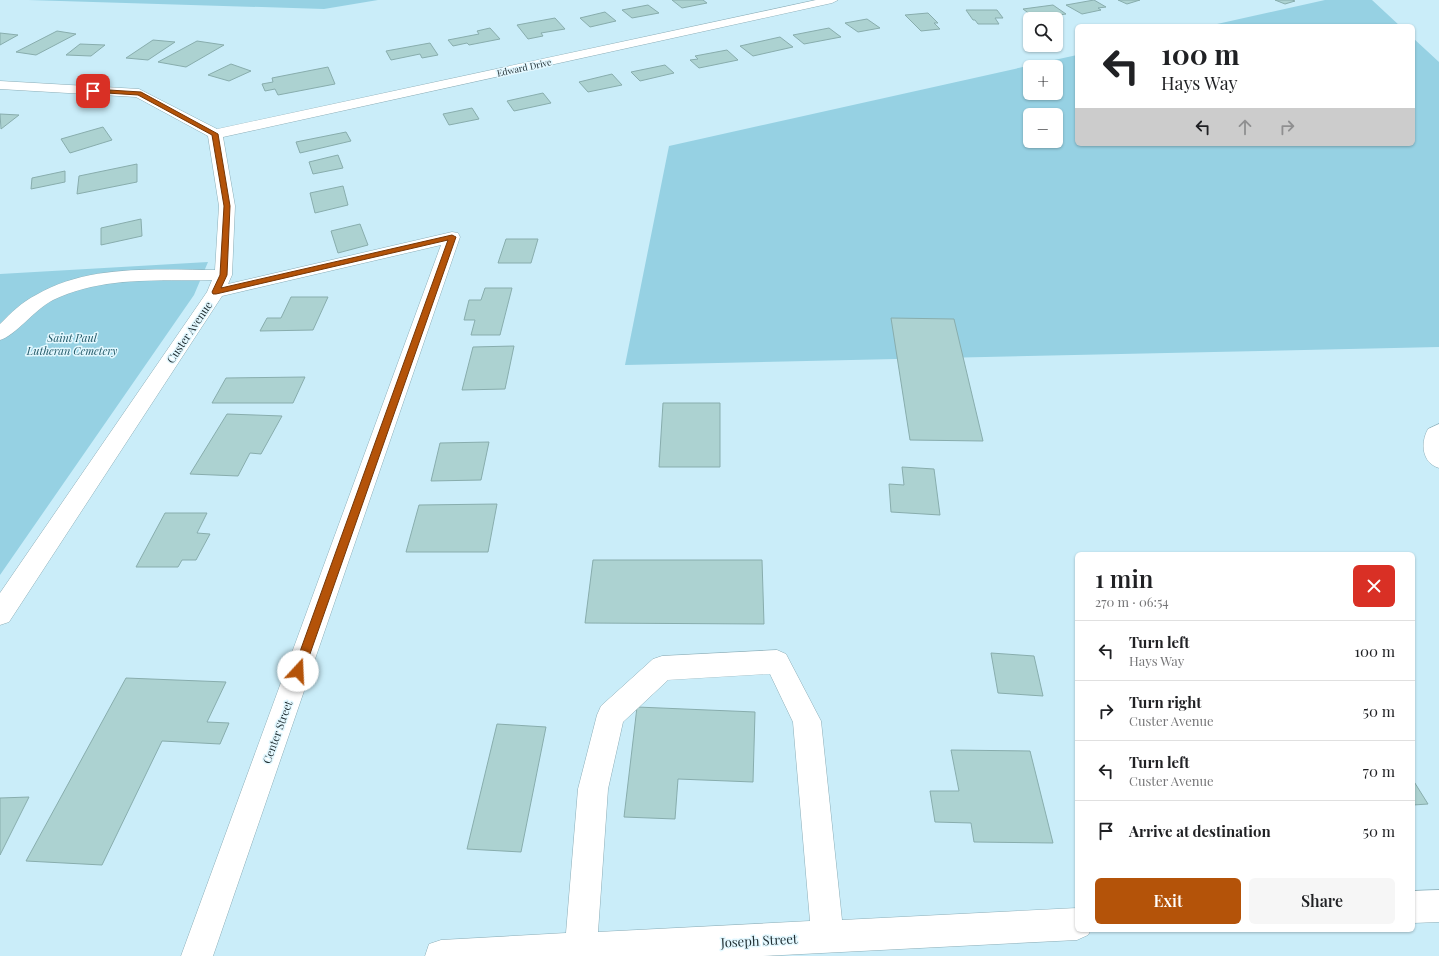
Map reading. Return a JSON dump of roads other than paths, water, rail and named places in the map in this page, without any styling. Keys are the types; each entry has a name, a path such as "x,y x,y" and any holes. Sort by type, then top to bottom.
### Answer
{"street":[{"name":"Edward Drive","path":"215,134 832,0"},
{"path":"0,85 139,93 215,134 227,206 220,283 106,277 76,284 46,296 22,313 0,334"},
{"name":"Center Street","path":"197,956 452,237 220,283"},
{"name":"Custer Avenue","path":"0,614 220,283"},
{"path":"1439,432 1436,434 1433,445 1436,458 1439,460"},
{"path":"581,949 593,789 611,714 662,668 777,662 807,721 828,937"},
{"path":"1415,907 1439,906"},
{"name":"Joseph Street","path":"441,956 1075,924"}],"park label":[{"name":"Saint Paul Lutheran Cemetery","path":"72,343"}]}
